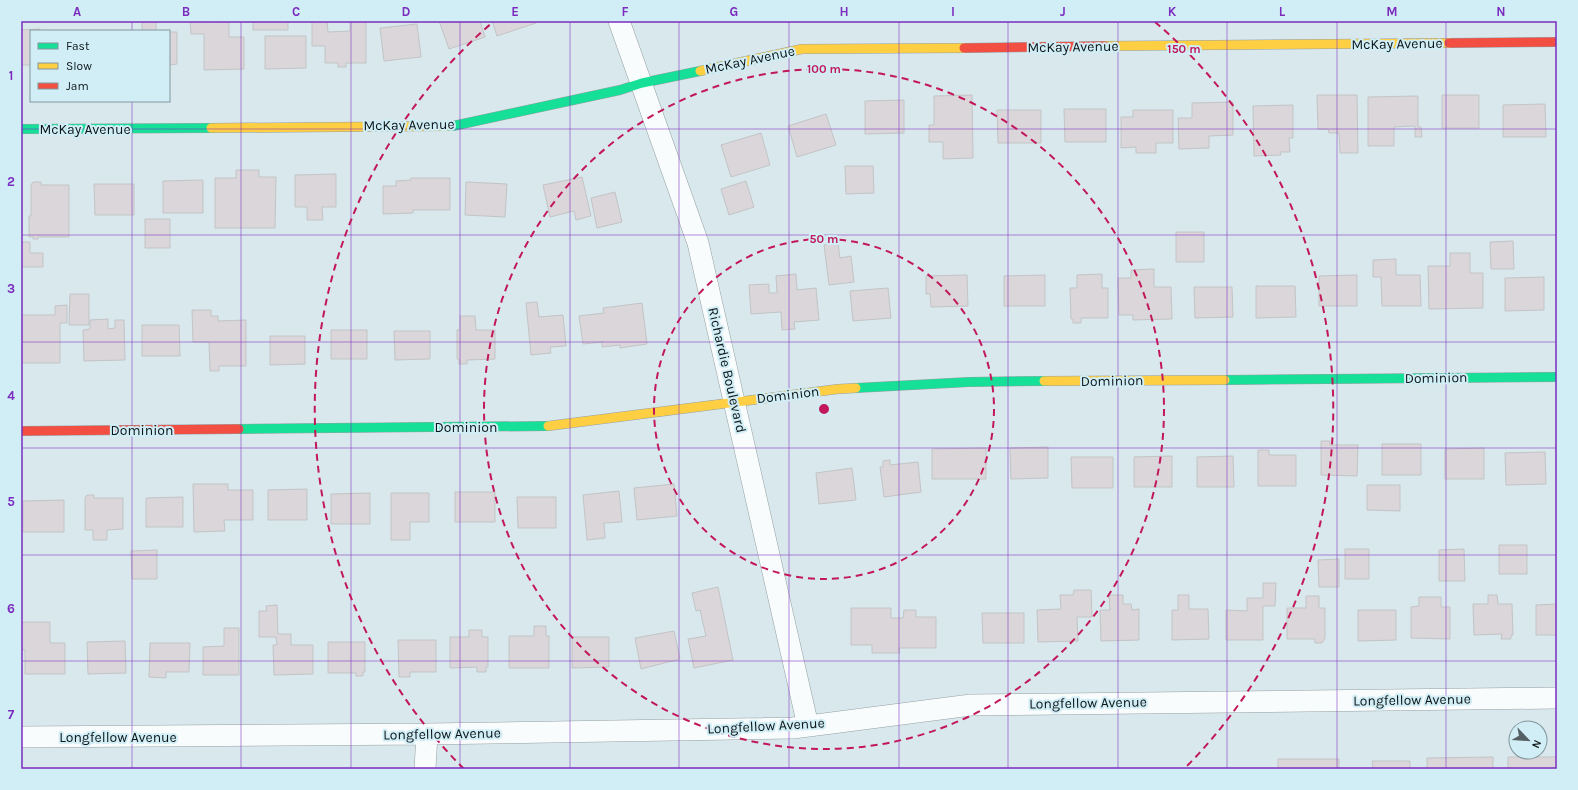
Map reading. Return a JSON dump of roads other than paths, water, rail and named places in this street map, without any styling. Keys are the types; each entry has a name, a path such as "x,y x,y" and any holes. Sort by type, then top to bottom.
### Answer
{"street":[{"name":"Richardie Boulevard","path":"619,21 698,243 808,726"},
{"name":"McKay Avenue","path":"21,130 453,126 642,83 802,49 1557,42"},
{"name":"Dominion","path":"21,431 556,426 838,389 968,382 1557,377"},
{"name":"Longfellow Avenue","path":"21,737 427,734 785,728 971,705 1557,698"},
{"path":"425,769 427,734"}]}
